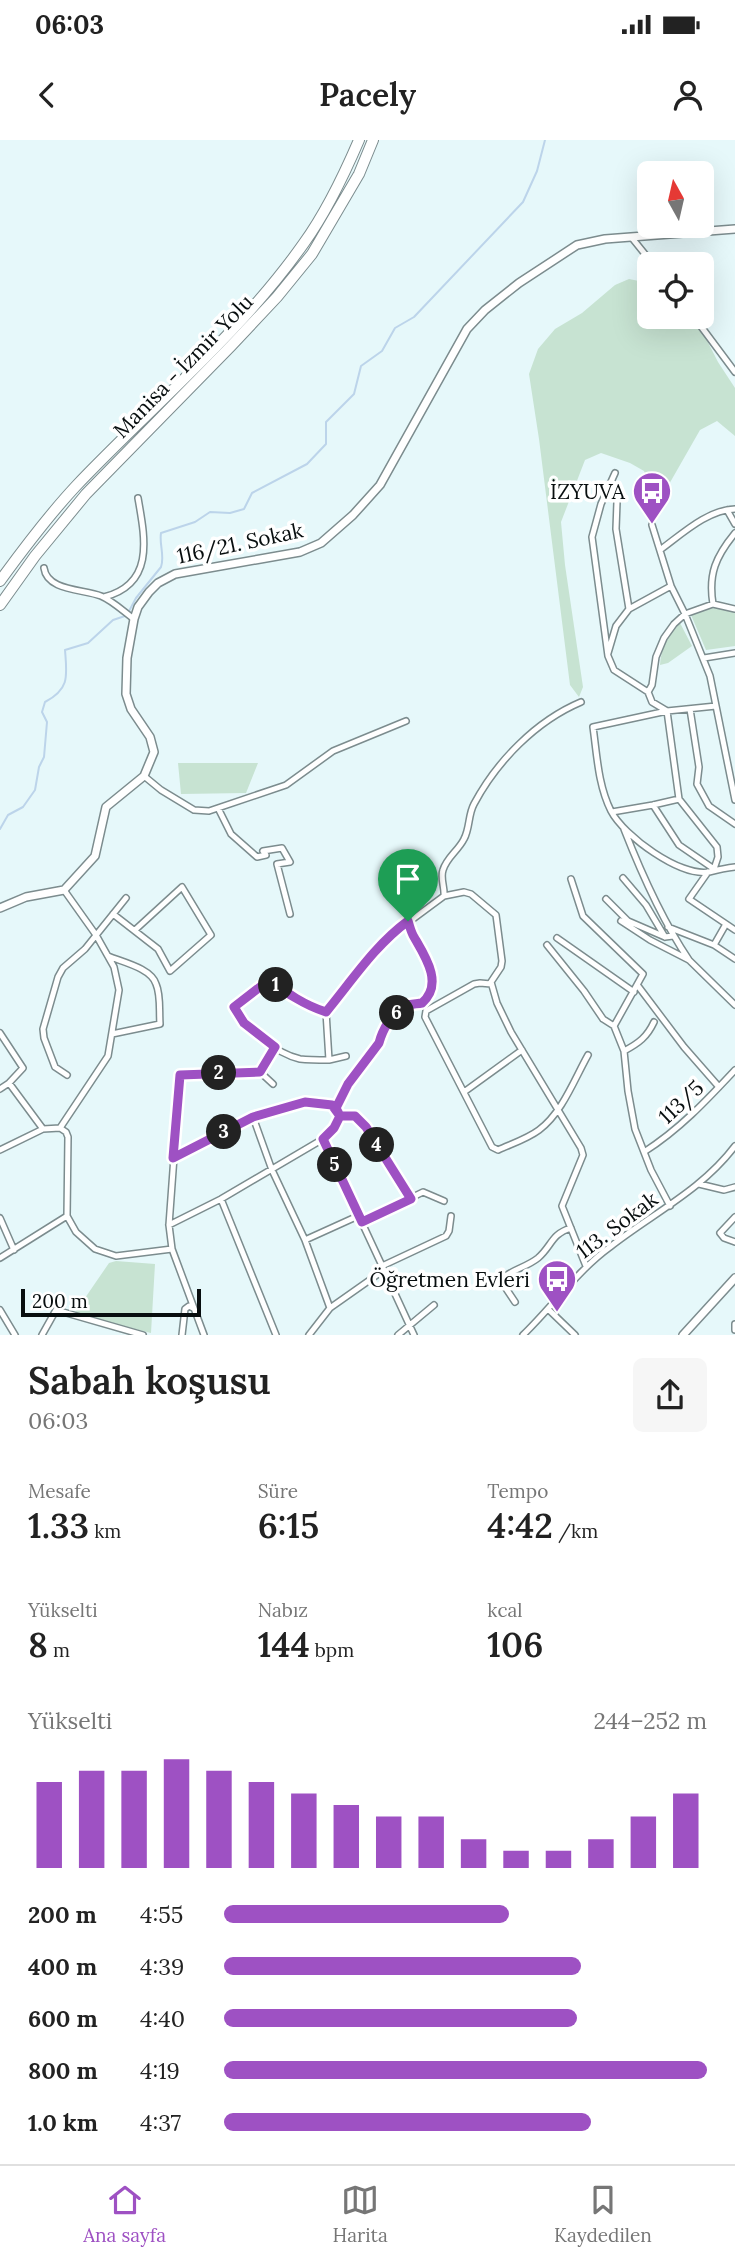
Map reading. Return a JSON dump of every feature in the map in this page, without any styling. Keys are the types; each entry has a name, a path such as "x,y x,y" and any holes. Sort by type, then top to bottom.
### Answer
{"highway":[{"name":"Manisa - İzmir Yolu","path":"0,581 35,534 75,488 270,286 305,242 333,195 359,140"},
{"name":"Manisa - İzmir Yolu","path":"0,605 35,556 86,494 231,346 277,297 312,254 359,174 373,140"}],"street":[{"name":"116/21. Sokak","path":"144,776 154,752 150,737 131,709 125,678 134,619 149,592 158,583 175,574 300,552 321,543 353,515 380,485 467,329 485,310 519,284 577,245 605,239 735,229"},
{"path":"632,238 643,252"},
{"path":"703,329 735,372"},
{"path":"615,473 601,504 592,537 608,656 614,670 648,692 652,702 667,712 679,799 717,847 718,857 711,871 689,899 735,930"},
{"path":"104,597 119,593 132,584 141,566 144,551 138,498"},
{"path":"617,502 616,529 629,609"},
{"path":"660,550 696,524 720,511 735,509"},
{"path":"727,510 735,524"},
{"path":"652,525 671,586 710,676 735,800"},
{"path":"712,604 710,586 714,567 735,533"},
{"path":"44,568 45,576 56,585 104,597 134,619"},
{"path":"608,656 616,626 629,609 671,586"},
{"path":"648,692 652,685 656,657 664,638 685,614 712,604 735,608"},
{"path":"704,658 735,654"},
{"path":"444,896 442,873 468,830 472,806 497,768 539,729 581,702"},
{"path":"716,706 667,712 593,727 600,776 612,812 623,827 643,877 668,927 689,960 734,1004"},
{"path":"690,709 699,767 697,784 709,806 735,824"},
{"path":"0,908 26,897 64,890 95,856 106,807 144,776 194,810 209,811 286,785 333,751 406,721"},
{"path":"612,812 679,799"},
{"path":"653,805 680,845 711,871"},
{"path":"218,808 231,834 257,857 266,855 263,851 282,848 289,862 276,864 290,914"},
{"path":"623,827 663,859 685,869 711,871 735,867"},
{"path":"623,878 646,905 665,937"},
{"path":"571,879 583,916 643,974 614,1026"},
{"path":"113,915 158,949 170,971 211,935 182,887 135,930"},
{"path":"60,1128 108,1056 119,990 114,967 108,956 64,890"},
{"path":"329,1060 326,1012 373,955 408,921 444,896 464,892 471,894 496,915 502,961 491,984 497,1003 581,1148 583,1155 562,1206 586,1266"},
{"path":"67,1075 55,1068 43,1029 58,977 63,968 85,949 126,898"},
{"path":"606,899 628,921 665,937 673,936"},
{"path":"336,1108 348,1084 379,1043 387,1024 399,1010 422,1003 429,993 433,980 430,969 425,953 412,934 408,921"},
{"path":"621,921 689,960"},
{"path":"714,945 726,924"},
{"path":"668,927 714,945 735,959"},
{"path":"557,938 636,989 719,1087"},
{"path":"547,945 584,991 603,1020 614,1026 625,1051 631,1114 644,1152 670,1206"},
{"path":"108,956 145,971 153,978 157,985 160,1024 112,1034"},
{"path":"326,1012 292,997 269,980 234,1007 244,1023 275,1047 299,1058 329,1060 346,1056"},
{"path":"491,984 474,984 425,1014 492,1147 498,1150 536,1133 547,1123 558,1110 588,1055"},
{"path":"625,1051 640,1042 654,1022"},
{"path":"0,1033 2,1040 23,1068 0,1089"},
{"path":"260,1072 275,1047"},
{"path":"464,1093 522,1050"},
{"name":"113/5","path":"644,1152 684,1123 735,1070"},
{"path":"204,1335 172,1249 169,1225 180,1075 260,1072 273,1084"},
{"path":"9,1083 43,1129"},
{"path":"173,1158 253,1117 305,1102 332,1105 340,1116"},
{"path":"169,1225 221,1199 323,1139 334,1128 340,1116"},
{"path":"340,1116 355,1116 366,1127 411,1199"},
{"path":"253,1117 272,1170 305,1240 330,1308"},
{"path":"0,1150 43,1129 60,1128 66,1132 68,1142 67,1216 76,1232 95,1250 118,1256 172,1249"},
{"path":"323,1139 414,1335"},
{"name":"113. Sokak","path":"523,1335 549,1310 586,1266 699,1184 735,1146"},
{"path":"699,1184 724,1190 735,1187"},
{"path":"305,1240 423,1192 444,1201"},
{"path":"221,1199 276,1335"},
{"path":"0,1258 67,1216"},
{"path":"309,1334 330,1308 383,1268 446,1236 451,1216"},
{"path":"735,1217 720,1233 724,1238 735,1242"},
{"path":"0,1218 14,1250"},
{"path":"515,1302 503,1284 503,1278 529,1264 559,1232 571,1228"},
{"path":"683,1335 735,1278"},
{"path":"398,1335 434,1305"},
{"path":"182,1335 185,1309 189,1306 194,1308"},
{"path":"0,1310 3,1320 15,1335"},
{"path":"42,1335 56,1310 143,1335"},
{"path":"549,1310 575,1335"},
{"path":"735,1324 735,1330"}],"green space":[{"path":"629,279 637,281 637,329 701,329 735,388 735,436 717,421 700,430 668,486 650,488 644,471 601,453 585,460 561,522 583,687 579,697 570,685 529,374 538,349 555,329 582,313 615,285"},
{"path":"715,607 735,611 735,646 706,650 691,615"},
{"path":"680,623 692,646 668,663 660,665 666,642"},
{"path":"178,763 258,763 246,793 181,794"},
{"path":"116,1261 155,1264 151,1333 74,1314 109,1263"}],"waterway":[{"path":"128,613 136,598 161,567 161,533 195,522 210,512 230,513 244,509 252,493 307,464 326,444 326,422 354,394 361,366 382,351 395,328 414,317 523,202 537,171 545,140"},
{"path":"0,829 8,815 23,807 35,790 39,767 44,757 47,722 42,712 45,702 63,687 65,650 88,643 113,620 125,616"}],"place":[{"name":"İZYUVA","path":"652,525"},
{"name":"Öğretmen Evleri","path":"557,1313"}],"route":[{"path":"408,921 373,955 326,1012 292,997 269,980 234,1007 244,1023 275,1047 260,1072 180,1075 173,1158 253,1117 305,1102 332,1105 340,1116 355,1116 366,1127 411,1199 362,1222 323,1139 334,1128 340,1116 336,1108 341,1096 379,1043 387,1024 399,1010 422,1003 429,993 433,980 430,969 425,953 412,934 408,921"}]}
